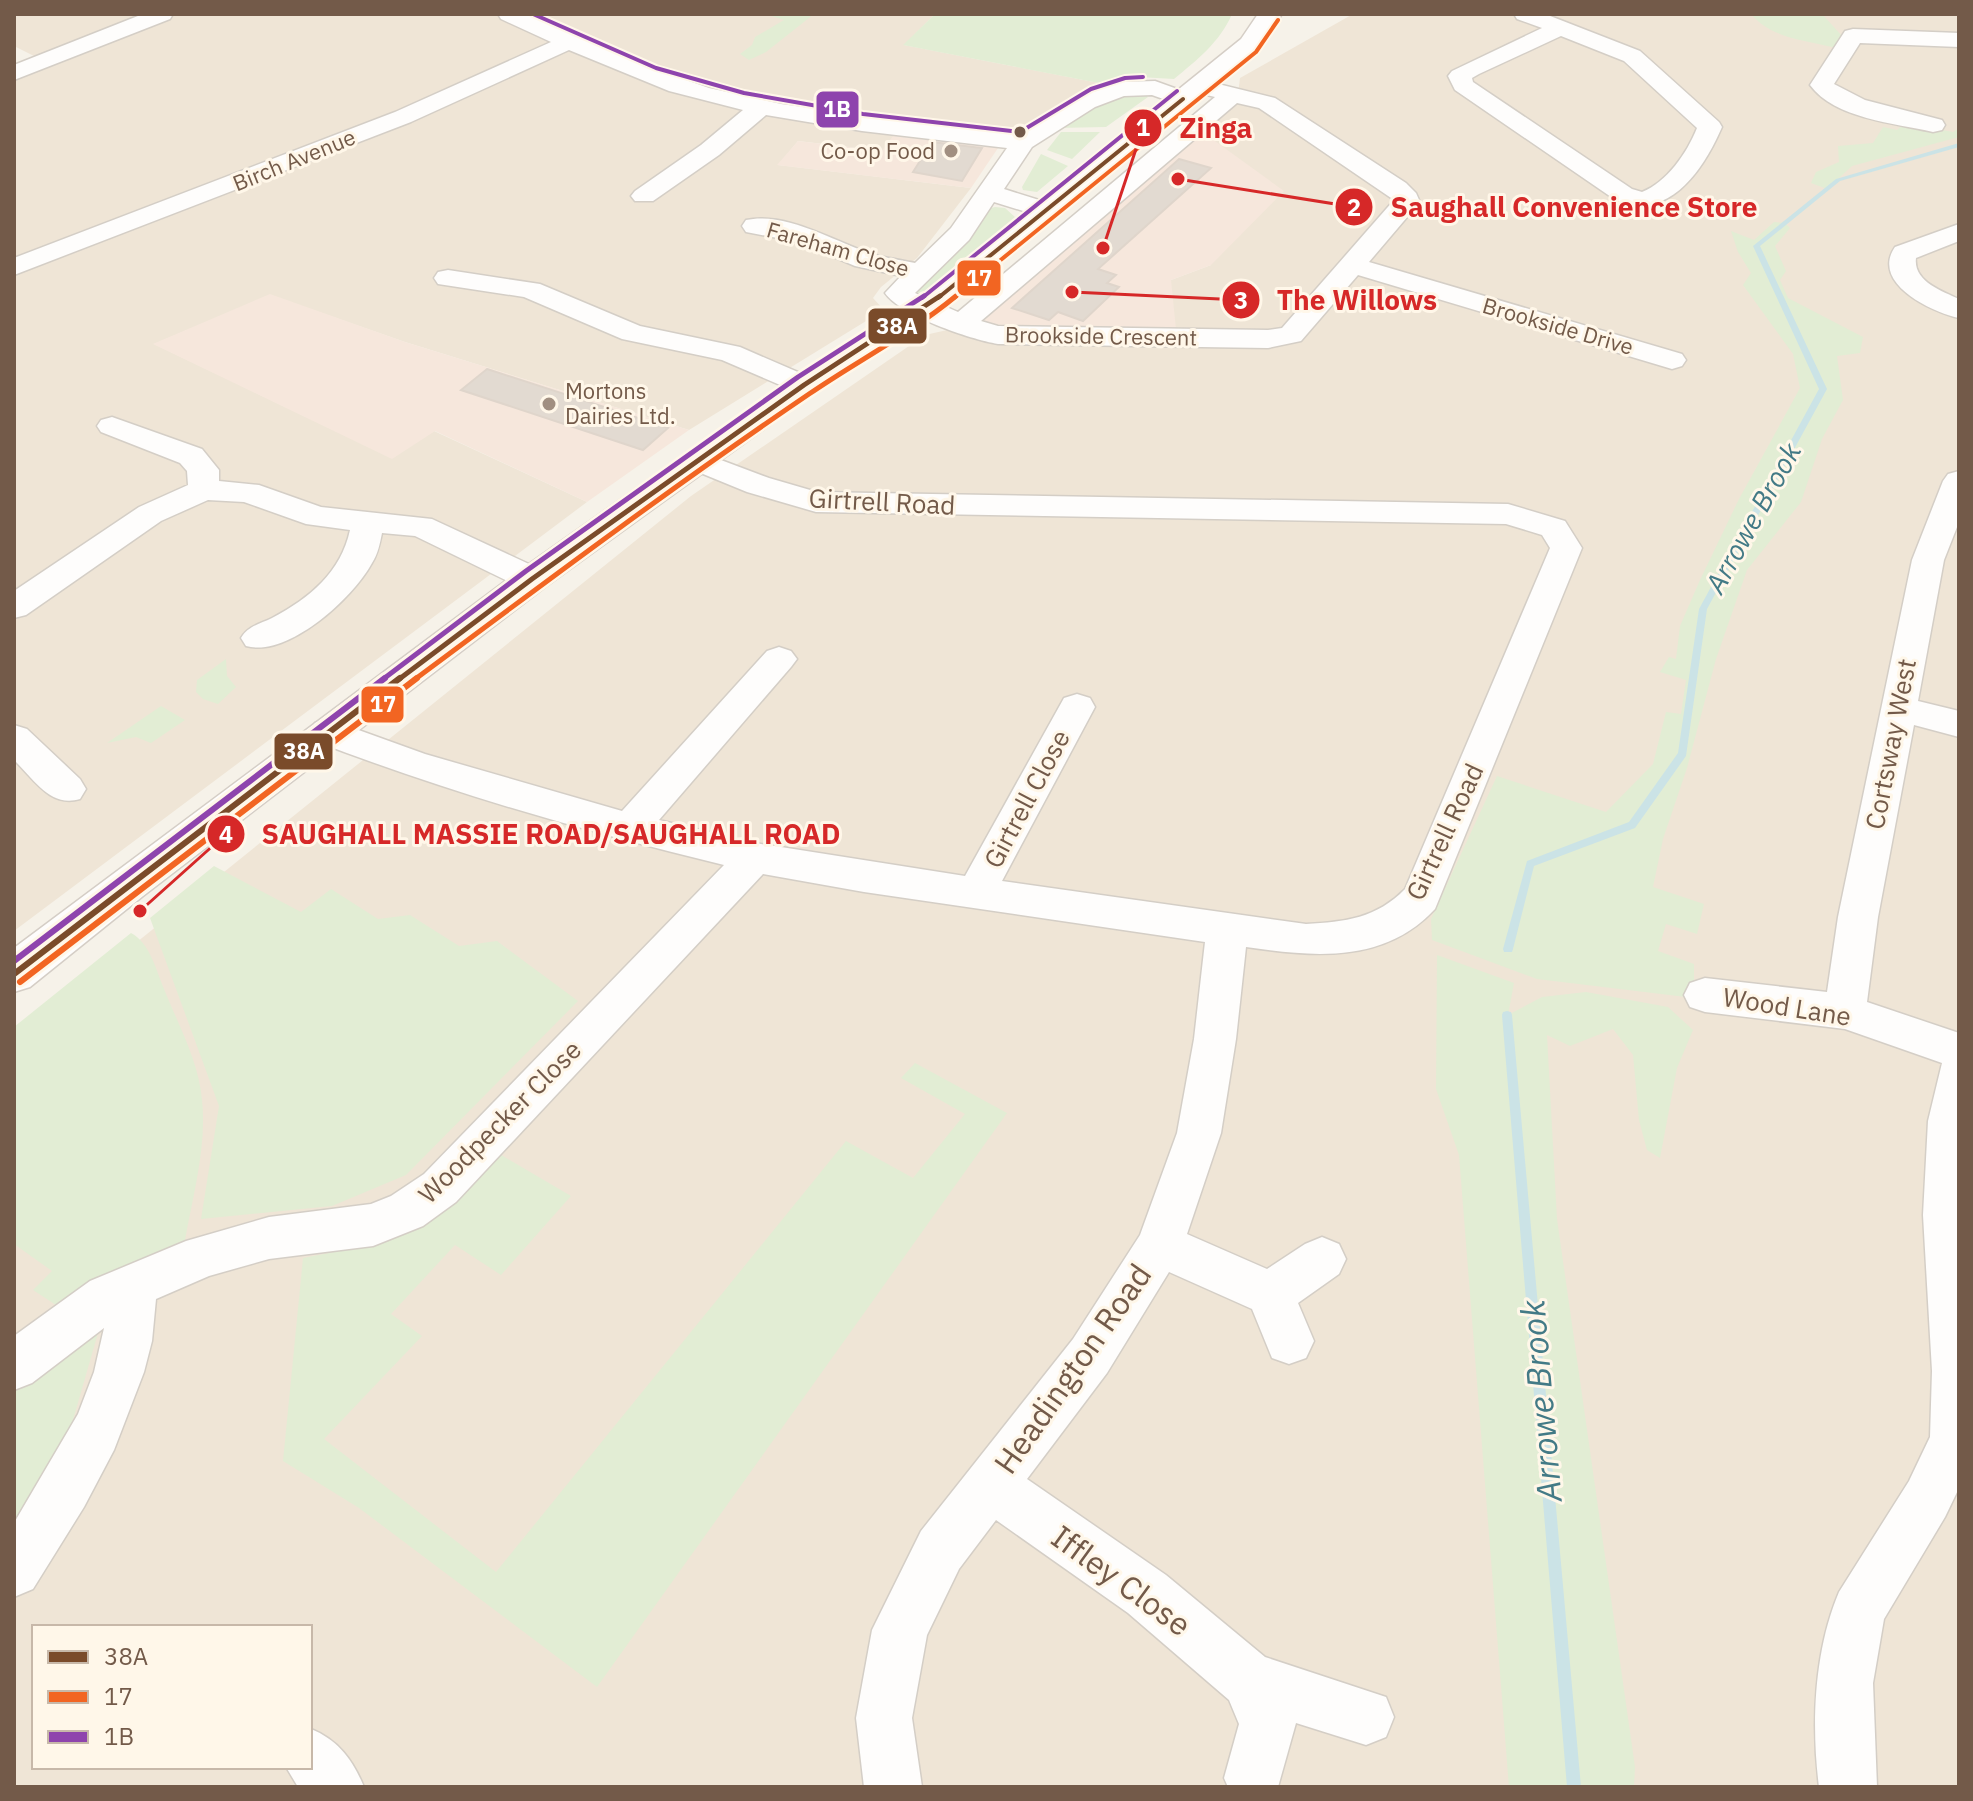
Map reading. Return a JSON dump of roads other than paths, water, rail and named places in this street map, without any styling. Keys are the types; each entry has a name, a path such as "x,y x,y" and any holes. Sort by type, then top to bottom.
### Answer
{"main road":[{"path":"14,974 532,579 804,385 923,290 1046,210 1250,44 1262,19"}],"street":[{"path":"14,73 162,14"},
{"path":"509,14 569,42 678,85 762,106 839,120 1023,142 923,290"},
{"path":"1525,14 1632,56 1710,127 1703,147 1666,188 1650,199 1636,200 1623,194 1463,85 1460,76 1471,69 1560,28"},
{"path":"1933,125 1851,103 1822,85 1845,29 1959,40"},
{"name":"Birch Avenue","path":"14,267 403,117 569,42"},
{"name":"Brookside Crescent","path":"923,290 962,323 998,335 1280,338 1291,335 1407,202 1397,188 1267,103 1232,95 1155,88 1121,89 1087,102 1023,142"},
{"path":"962,323 1232,95"},
{"path":"644,196 710,150 762,106"},
{"path":"990,193 1046,210"},
{"name":"Fareham Close","path":"755,226 805,235 923,290"},
{"path":"1959,232 1904,253 1900,267 1905,277 1917,288 1959,310"},
{"name":"Brookside Drive","path":"1352,265 1672,360"},
{"path":"448,278 530,290 632,333 730,353 804,385"},
{"path":"112,426 191,456 203,470 204,490"},
{"name":"Girtrell Road","path":"328,732 413,764 630,828 755,858 1227,931 1306,940 1345,938 1403,917 1421,898 1566,548 1554,528 1508,514 816,502 758,485 697,460"},
{"name":"Cortsway West","path":"1845,1012 1858,917 1928,560 1959,481"},
{"path":"14,607 150,514 204,490 248,492 317,517 421,526 532,579"},
{"path":"258,638 298,621 333,591 358,561 368,521"},
{"path":"630,828 779,659"},
{"name":"Girtrell Close","path":"977,891 1077,707"},
{"path":"1898,708 1959,724"},
{"path":"14,738 67,789"},
{"name":"Woodpecker Close","path":"14,1366 107,1297 203,1256 269,1238 373,1225 407,1211 440,1188 755,858"},
{"name":"Headington Road","path":"893,1787 884,1718 900,1630 940,1550 1090,1356 1160,1245 1199,1133 1215,1039 1227,931"},
{"name":"Wood Lane","path":"1705,995 1845,1012 1959,1051"},
{"path":"1848,1787 1845,1683 1858,1611 1927,1499 1955,1439 1957,1371 1946,1215 1950,1121 1959,1072"},
{"path":"1160,1245 1270,1294 1289,1341"},
{"path":"1270,1294 1322,1259"},
{"path":"14,1570 55,1509 97,1430 126,1342 133,1286"},
{"name":"Iffley Close","path":"991,1485 1147,1594 1249,1680 1366,1717"},
{"name":"Iffley Close","path":"1249,1680 1268,1724 1253,1778"}],"waterway":[{"name":"Arrowe Brook","path":"1508,949 1530,864 1632,825 1683,754 1703,609 1823,389 1756,246 1838,180 1959,145"},
{"name":"Arrowe Brook","path":"1507,1015 1574,1787"}],"place":[{"name":"Co-op Food","path":"951,151"},
{"name":"Saughall Convenience Store","path":"1178,179"},
{"name":"Zinga","path":"1103,248"},
{"name":"The Willows","path":"1072,292"},
{"name":"Mortons Dairies Ltd.","path":"549,404"},
{"name":"SAUGHALL MASSIE ROAD/SAUGHALL ROAD","path":"140,911"}]}
